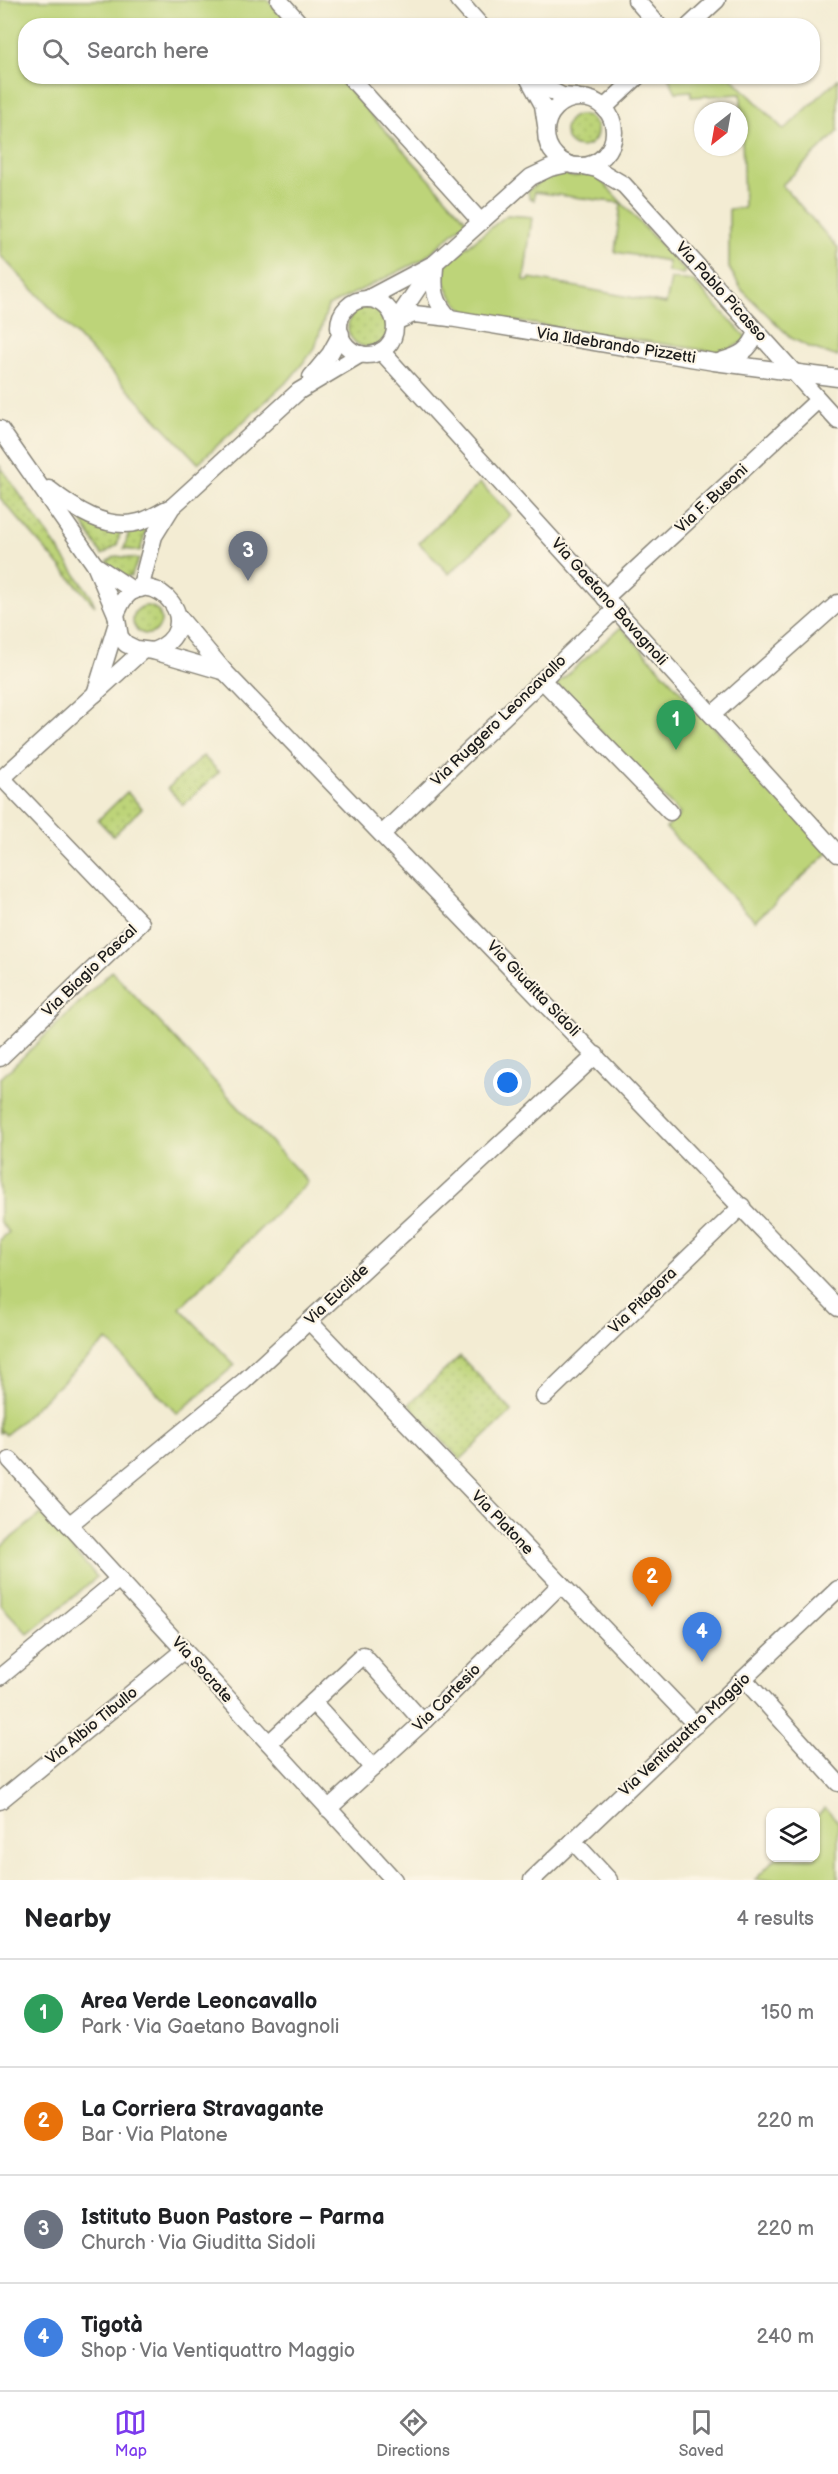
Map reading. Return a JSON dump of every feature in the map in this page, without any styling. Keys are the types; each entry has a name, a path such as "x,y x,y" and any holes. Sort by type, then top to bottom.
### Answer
{"street":[{"path":"279,0 295,18"},
{"path":"458,0 474,18"},
{"path":"636,0 652,18"},
{"path":"698,18 717,0"},
{"path":"356,84 481,222"},
{"name":"Via Pablo Picasso","path":"532,84 543,105 547,133 555,155 576,165 597,169 624,185 838,421"},
{"name":"Via Pablo Picasso","path":"540,84 562,96 596,101 604,107 614,124 612,144 624,185"},
{"path":"604,107 629,84"},
{"path":"531,177 557,106 576,98"},
{"path":"361,354 348,347 339,326 345,310 351,304 367,299 435,263 531,177 550,168 602,159 612,144"},
{"path":"435,263 432,286 439,308 450,318"},
{"path":"299,392 361,354 381,351 393,336 395,322 435,263"},
{"path":"367,299 382,303 395,322"},
{"name":"Via Ildebrando Pizzetti","path":"395,322 414,314 450,318 714,362 838,378"},
{"path":"714,362 740,356 751,346 757,332"},
{"path":"95,695 116,620 125,597 137,590 158,527 175,504 299,392 330,354 341,334"},
{"name":"Via Gaetano Bavagnoli","path":"381,351 838,853"},
{"name":"Via F. Busoni","path":"610,603 818,400"},
{"name":"Via Giuditta Sidoli","path":"0,429 95,565 126,644 225,672"},
{"name":"Via Giuditta Sidoli","path":"27,465 42,482 70,505 109,522 138,522 175,504"},
{"path":"150,556 169,598"},
{"name":"Via Giuditta Sidoli","path":"95,565 137,590 160,592 169,598 178,616 225,672 383,833 838,1308"},
{"name":"Via Ruggero Leoncavallo","path":"383,833 542,680 610,603"},
{"path":"712,715 838,603"},
{"path":"1,779 148,651 169,642 175,633 178,616"},
{"path":"542,680 670,812"},
{"name":"Via Biagio Pascal","path":"0,1058 141,923 1,779"},
{"name":"Via Euclide","path":"69,1526 244,1381 596,1055"},
{"name":"Via Pitagora","path":"544,1397 742,1206"},
{"name":"Via Platone","path":"309,1321 696,1725"},
{"name":"Via Socrate","path":"4,1467 69,1526 394,1880"},
{"path":"0,1677 119,1579"},
{"name":"Via Cartesio","path":"328,1809 423,1722 561,1584"},
{"name":"Via Ventiquattro Maggio","path":"532,1880 838,1589"},
{"name":"Via Albio Tibullo","path":"0,1801 184,1650"},
{"path":"269,1743 363,1655 423,1722"},
{"path":"744,1679 838,1783"},
{"path":"314,1702 374,1768"},
{"path":"573,1841 609,1880"}],"green space":[{"path":"0,0 268,0 285,18 18,18 18,84 343,84 467,221 422,260 328,306 315,348 290,379 198,463 0,255"},
{"path":"838,79 838,132 782,185 838,248 838,357 791,338 742,290 729,268 729,209 744,208 743,156 748,156 748,102 741,102 741,94 691,97 691,91 676,92 672,84 738,84 784,130"},
{"path":"581,115 592,120 597,131 592,142 581,147 570,142 565,131 570,120"},
{"path":"560,173 573,177 594,173 685,271 683,274 668,272 668,261 615,252 621,203 534,192 534,200 529,197 528,191 550,174"},
{"path":"507,215 532,217 524,280 529,281 530,278 666,304 671,279 693,281 746,337 743,342 722,353 468,314 446,287 444,265"},
{"path":"368,307 376,308 382,313 387,319 387,335 382,341 376,346 368,347 360,346 354,341 349,335 348,327 349,319 354,313 360,308"},
{"path":"0,466 91,596 95,606 0,498"},
{"path":"480,483 511,515 449,574 419,543"},
{"path":"80,519 121,530 117,545 102,555"},
{"path":"147,527 140,551 124,549 129,531"},
{"path":"116,556 139,559 131,576 126,577 115,572 107,562"},
{"path":"147,606 157,610 161,620 157,630 147,634 137,630 133,620 137,610"},
{"path":"621,627 829,852 755,921 666,828 680,814 556,685"},
{"path":"203,756 219,772 183,805 168,788"},
{"path":"127,792 142,808 113,836 98,820"},
{"path":"112,971 308,1182 180,1308 235,1365 177,1414 107,1340 6,1435 2,1431 0,1433 0,1240 9,1232 0,1222 0,1079"},
{"path":"460,1356 512,1411 460,1460 409,1404"},
{"path":"41,1514 97,1577 28,1634 0,1604 0,1547"},
{"path":"825,1808 838,1821 838,1880 755,1880 772,1862 820,1862 820,1813"}],"place":[{"name":"Istituto Buon Pastore – Parma","path":"248,581"},
{"name":"Area Verde Leoncavallo","path":"676,750"},
{"name":"La Corriera Stravagante","path":"652,1607"},
{"name":"Tigotà","path":"702,1662"}]}
